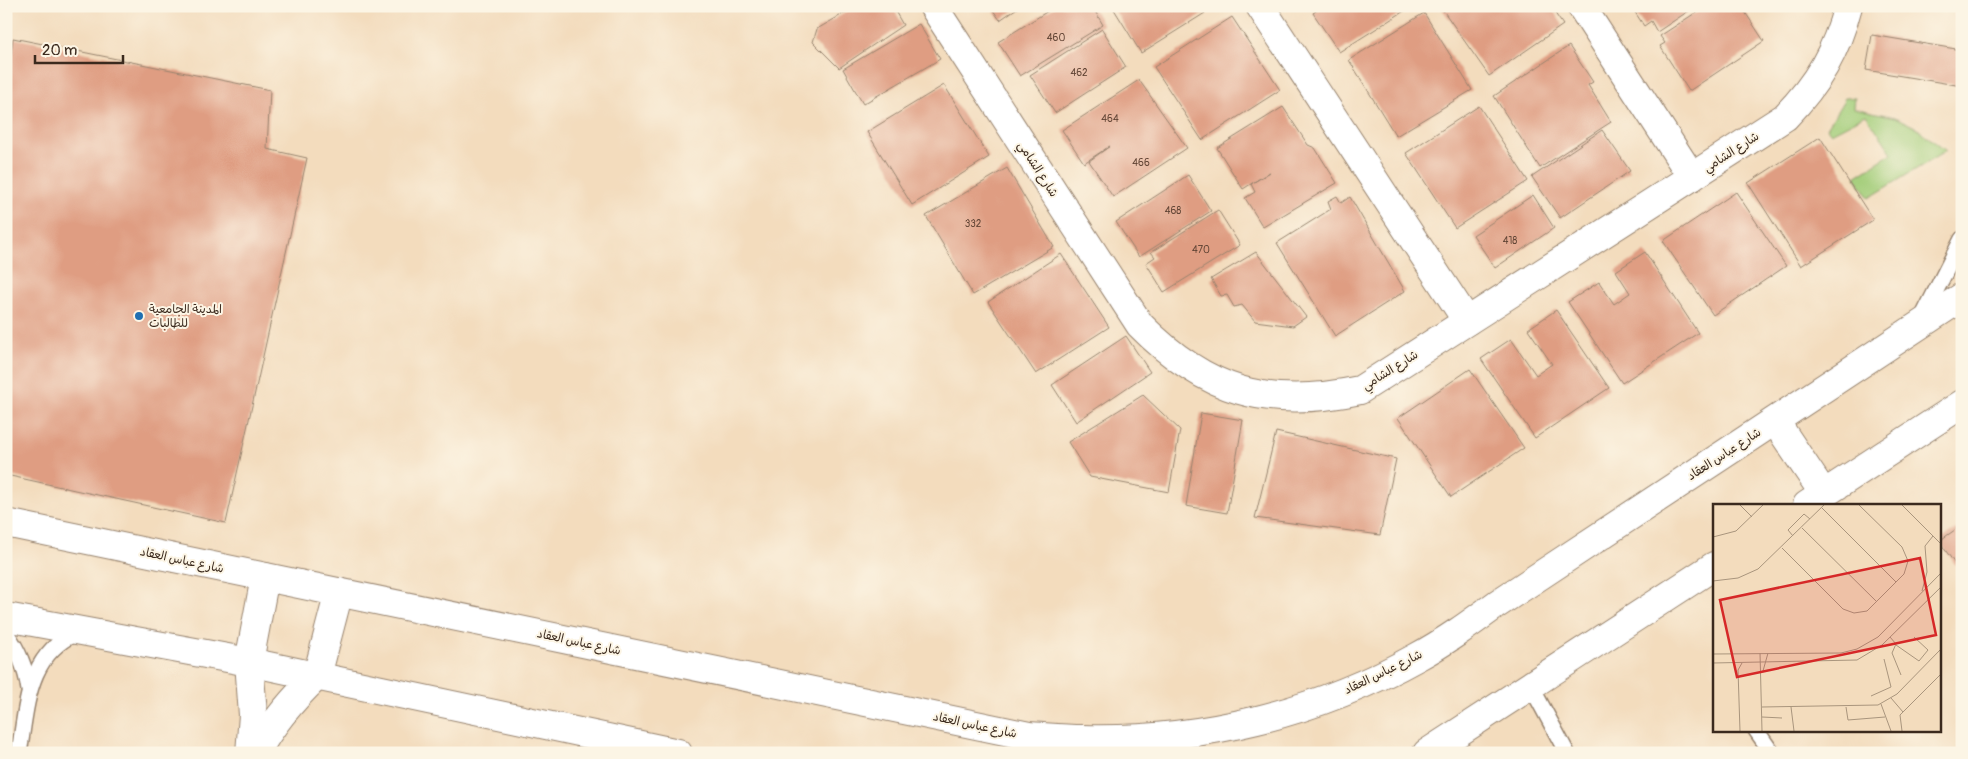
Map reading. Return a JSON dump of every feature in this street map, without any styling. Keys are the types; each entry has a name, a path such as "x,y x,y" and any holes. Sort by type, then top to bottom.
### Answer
{"street":[{"name":"شارع الشامي","path":"933,6 1140,325 1160,346 1184,364 1209,378 1237,389 1268,396 1299,399 1330,396 1360,390 1785,117 1804,98 1819,76 1832,53 1842,29 1848,6"},
{"path":"1260,6 1467,321"},
{"path":"1581,6 1692,177"},
{"name":"شارع عباس العقاد","path":"6,523 1029,736 1081,740 1134,739 1186,734 1238,725 1288,712 1377,678 1418,656 1459,632 1497,604 1962,297"},
{"path":"1775,421 1815,500 1962,404"},
{"path":"1427,753 1713,567"},
{"path":"250,753 252,715 249,662 265,577"},
{"path":"256,753 278,718 317,676 339,592"},
{"path":"6,616 249,662 678,753"}],"lane":[{"path":"1918,326 1962,239"},
{"path":"19,753 29,691 35,673 44,657 58,643 80,631"},
{"path":"6,633 16,646 22,660 29,691"},
{"path":"1531,686 1567,753"},
{"path":"1757,732 1772,753"}],"green space":[{"path":"1845,98 1855,98 1854,108 1895,117 1915,127 1946,151 1869,198 1855,177 1892,153 1866,115 1831,133 1827,128"}],"building":[{"path":"771,6 786,6 775,13"},
{"path":"857,6 892,6 903,25 839,68 813,42 817,29"},
{"path":"990,6 1020,6 1000,20"},
{"path":"1056,6 1092,6 1103,25 1020,76 998,42"},
{"path":"1112,6 1201,6 1205,13 1141,53"},
{"path":"1323,6 1408,6 1409,8 1339,52 1313,13"},
{"path":"1440,6 1550,6 1563,25 1489,76"},
{"path":"1631,6 1696,6 1657,32 1651,21 1644,26"},
{"path":"1706,6 1741,6 1764,41 1689,91 1660,46 1665,43 1660,36"},
{"path":"1424,13 1472,90 1396,136 1349,60"},
{"path":"1232,17 1280,90 1202,140 1154,67"},
{"path":"919,24 940,59 863,104 843,69"},
{"path":"1102,29 1126,67 1055,113 1030,75"},
{"path":"1872,35 1962,50 1962,86 1866,70"},
{"name":"المدينة الجامعية للطالبات","path":"13,38 270,90 267,149 307,158 226,523 6,475 6,93"},
{"path":"1569,46 1593,82 1588,85 1611,122 1540,168 1494,96"},
{"path":"1139,80 1187,148 1113,197 1089,161 1110,146 1084,163 1062,130"},
{"path":"944,85 989,157 912,205 867,132"},
{"path":"1479,106 1528,181 1455,228 1406,153"},
{"path":"1283,107 1308,145 1315,148 1337,183 1263,227 1245,198 1255,192 1251,184 1270,172 1243,189 1217,148"},
{"path":"1602,130 1630,171 1560,218 1532,177"},
{"path":"1820,137 1873,220 1801,266 1748,183"},
{"path":"1007,168 1054,247 973,295 926,216"},
{"path":"1188,175 1211,211 1139,257 1116,222"},
{"path":"1736,192 1786,266 1713,315 1663,241"},
{"path":"1533,195 1554,228 1495,268 1473,235"},
{"path":"1337,196 1341,203 1350,197 1405,291 1335,336 1277,243 1331,209 1328,201"},
{"path":"1218,210 1240,245 1164,292 1146,263 1155,257 1151,252"},
{"path":"1256,252 1306,317 1293,326 1255,321 1242,305 1234,307 1227,295 1221,296 1211,279"},
{"path":"1645,252 1698,333 1622,383 1568,302 1599,282 1614,304 1630,293 1616,271"},
{"path":"1061,254 1109,327 1036,374 988,302"},
{"path":"1556,310 1609,388 1535,438 1481,359 1511,339 1536,375 1552,364 1528,329"},
{"path":"1126,336 1150,372 1076,422 1052,385"},
{"path":"1470,369 1524,448 1451,497 1398,418"},
{"path":"1143,395 1180,430 1169,492 1090,477 1068,442"},
{"path":"1201,413 1243,420 1227,513 1186,506"},
{"path":"1276,432 1396,459 1380,535 1255,518"},
{"path":"1962,525 1962,574 1940,542 1940,540"}],"place":[{"name":"المدينة الجامعية للطالبات","path":"139,316"}]}
